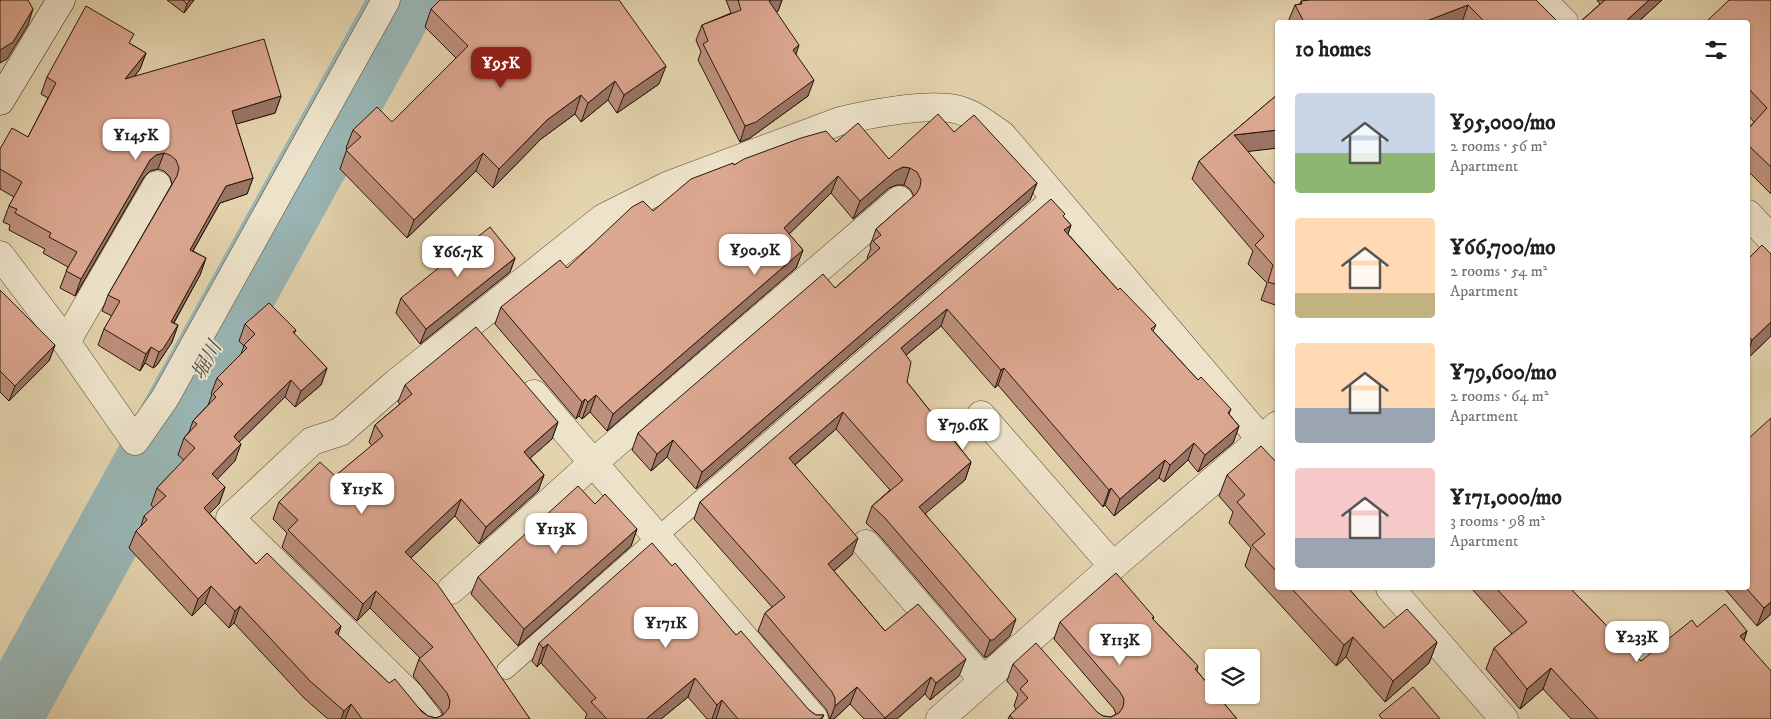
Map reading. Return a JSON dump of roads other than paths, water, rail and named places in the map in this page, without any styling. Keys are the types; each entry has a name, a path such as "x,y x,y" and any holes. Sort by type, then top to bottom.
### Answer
{"street":[{"path":"0,101 61,0"},
{"path":"0,256 66,342 135,441 164,398 386,0"},
{"path":"1542,0 1562,20"},
{"path":"428,719 410,695 230,518 312,441 340,432 396,383 480,330 603,218 669,186 840,121 868,114 930,109 959,110 1002,135 1272,441 1112,566 940,719"},
{"path":"66,342 157,185"},
{"path":"451,590 593,463 899,200"},
{"path":"1750,216 1771,239"},
{"path":"517,374 814,719"},
{"path":"981,416 1112,566"},
{"path":"866,544 983,680"},
{"path":"1392,590 1504,719"},
{"path":"1031,638 1050,660"}],"lane":[{"path":"506,670 1053,195"}],"waterway":[{"name":"堀川","path":"7,719 404,0"}]}
